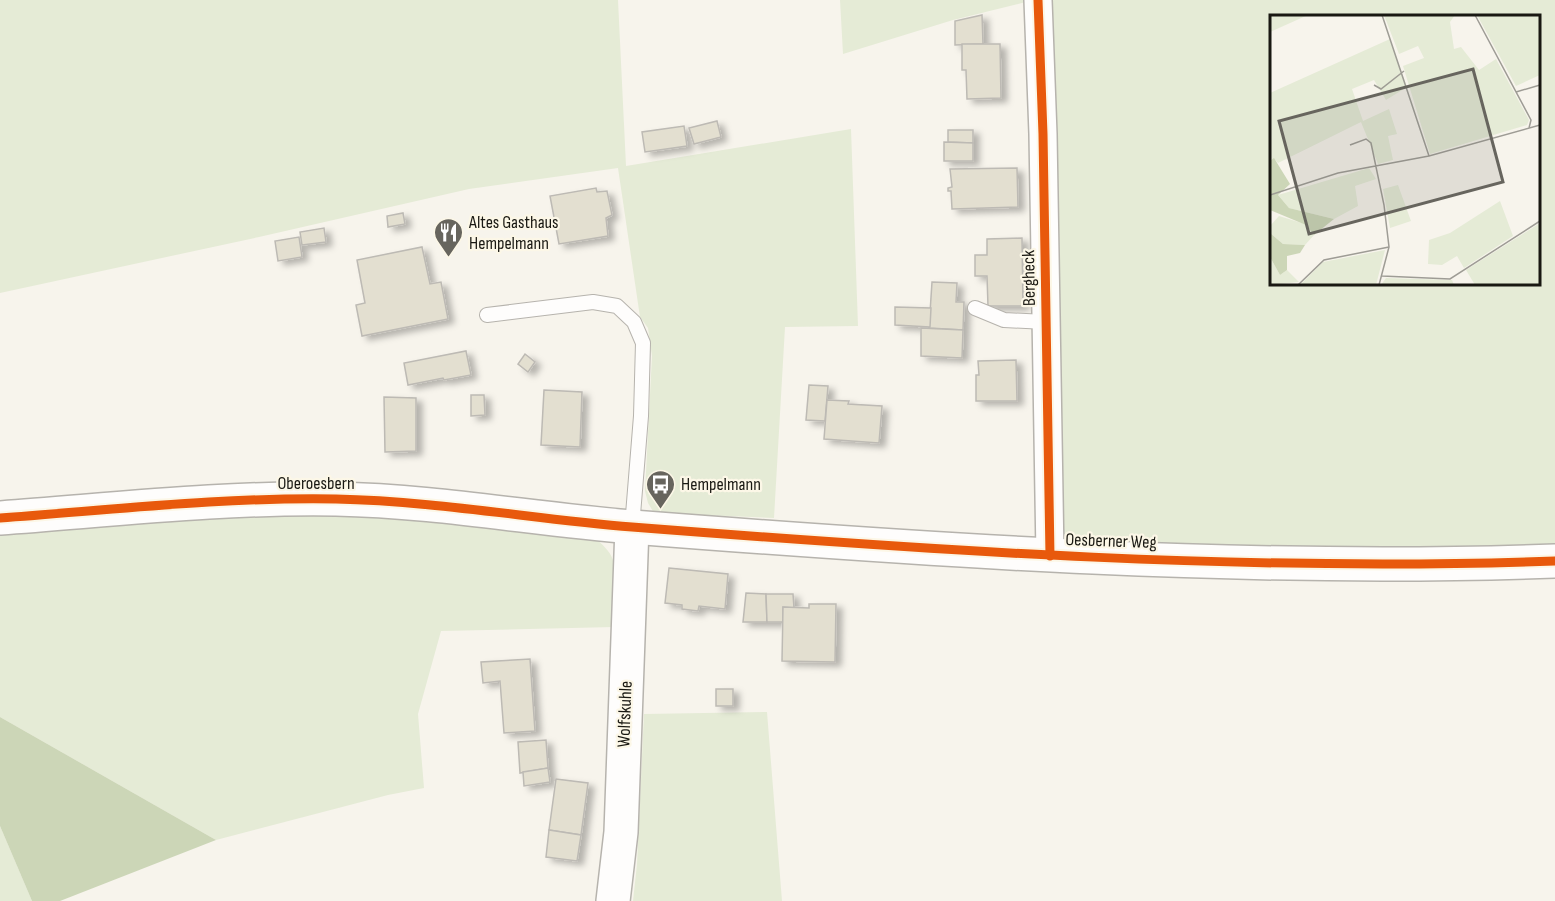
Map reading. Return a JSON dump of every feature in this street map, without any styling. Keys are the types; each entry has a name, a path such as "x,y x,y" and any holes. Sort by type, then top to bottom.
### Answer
{"street":[{"name":"Bergheck","path":"1038,0 1043,134 1050,556"},
{"name":"Oberoesbern","path":"0,518 279,499 338,499 399,502 632,527"},
{"name":"Oesberner Weg","path":"632,527 1050,556 1363,565 1452,565 1555,561"},
{"name":"Wolfskuhle","path":"614,901 621,832 632,527"}],"lane":[{"path":"487,315 593,302 617,306 634,322 643,343 641,416 632,527"},
{"path":"975,308 1004,320 1046,322"}],"green space":[{"path":"0,0 618,0 626,166 851,129 858,326 785,327 774,518 654,513 648,503 645,491 652,356 648,328 640,317 618,168 469,189 0,293"},
{"path":"840,0 1026,0 1026,2 953,20 843,54"},
{"path":"1048,0 1555,0 1555,554 1060,548"},
{"path":"293,514 404,517 595,538 610,554 615,567 614,627 441,631 418,714 424,788 388,795 216,840 0,717 0,532"},
{"path":"767,712 782,901 633,901 637,864 644,714"},
{"path":"0,717 216,840 60,901 32,901 0,826"},
{"path":"0,826 32,901 0,901"}],"building":[{"path":"982,15 983,44 955,45 955,21"},
{"path":"962,44 1000,44 1001,98 967,99 966,70 962,70"},
{"path":"717,121 721,137 694,144 689,128"},
{"path":"684,126 687,146 645,152 642,132"},
{"path":"948,130 973,130 973,143 948,142"},
{"path":"944,142 973,143 973,161 944,161"},
{"path":"1017,168 1018,207 952,209 951,191 948,191 948,188 952,187 950,169"},
{"path":"596,188 597,192 607,191 612,215 606,218 608,236 559,244 550,196"},
{"path":"403,213 405,224 388,227 387,216"},
{"path":"324,228 326,242 302,245 300,232"},
{"path":"299,237 302,257 278,261 275,241"},
{"path":"1022,238 1023,306 988,306 987,276 975,276 975,255 987,255 987,239"},
{"path":"422,247 430,284 441,282 448,319 362,336 356,305 365,303 357,260"},
{"path":"932,282 957,283 956,302 964,302 963,330 929,328"},
{"path":"895,307 931,308 930,327 895,325"},
{"path":"921,328 963,330 962,358 921,356"},
{"path":"466,351 471,375 408,385 404,363"},
{"path":"525,354 535,362 528,372 518,364"},
{"path":"1016,360 1017,401 976,401 978,361"},
{"path":"809,385 828,386 825,421 806,420"},
{"path":"544,390 582,392 580,447 541,445"},
{"path":"471,395 484,395 485,415 471,416"},
{"path":"384,397 416,398 416,451 385,452"},
{"path":"827,400 882,406 879,443 824,439"},
{"path":"669,568 728,574 725,609 699,606 698,611 682,609 682,605 665,603"},
{"path":"746,593 766,594 767,622 743,622"},
{"path":"766,594 793,594 794,608 783,607 783,622 767,622"},
{"path":"809,604 836,604 835,662 782,661 783,607 809,608"},
{"path":"530,659 535,731 504,733 500,681 483,683 481,662"},
{"path":"716,689 733,689 733,706 716,706"},
{"path":"546,740 548,768 520,773 518,742"},
{"path":"548,768 550,782 524,786 523,772"},
{"path":"556,779 588,783 581,835 549,830"},
{"path":"549,830 581,835 577,861 546,857"}],"cycle path":[{"path":"1038,0 1043,134 1050,556"},
{"path":"0,518 210,502 294,499 373,500 632,527 862,544 1093,557 1324,564 1555,561"}],"place":[{"name":"Altes Gasthaus Hempelmann","path":"448,258"},
{"name":"Hempelmann","path":"660,510"}]}
